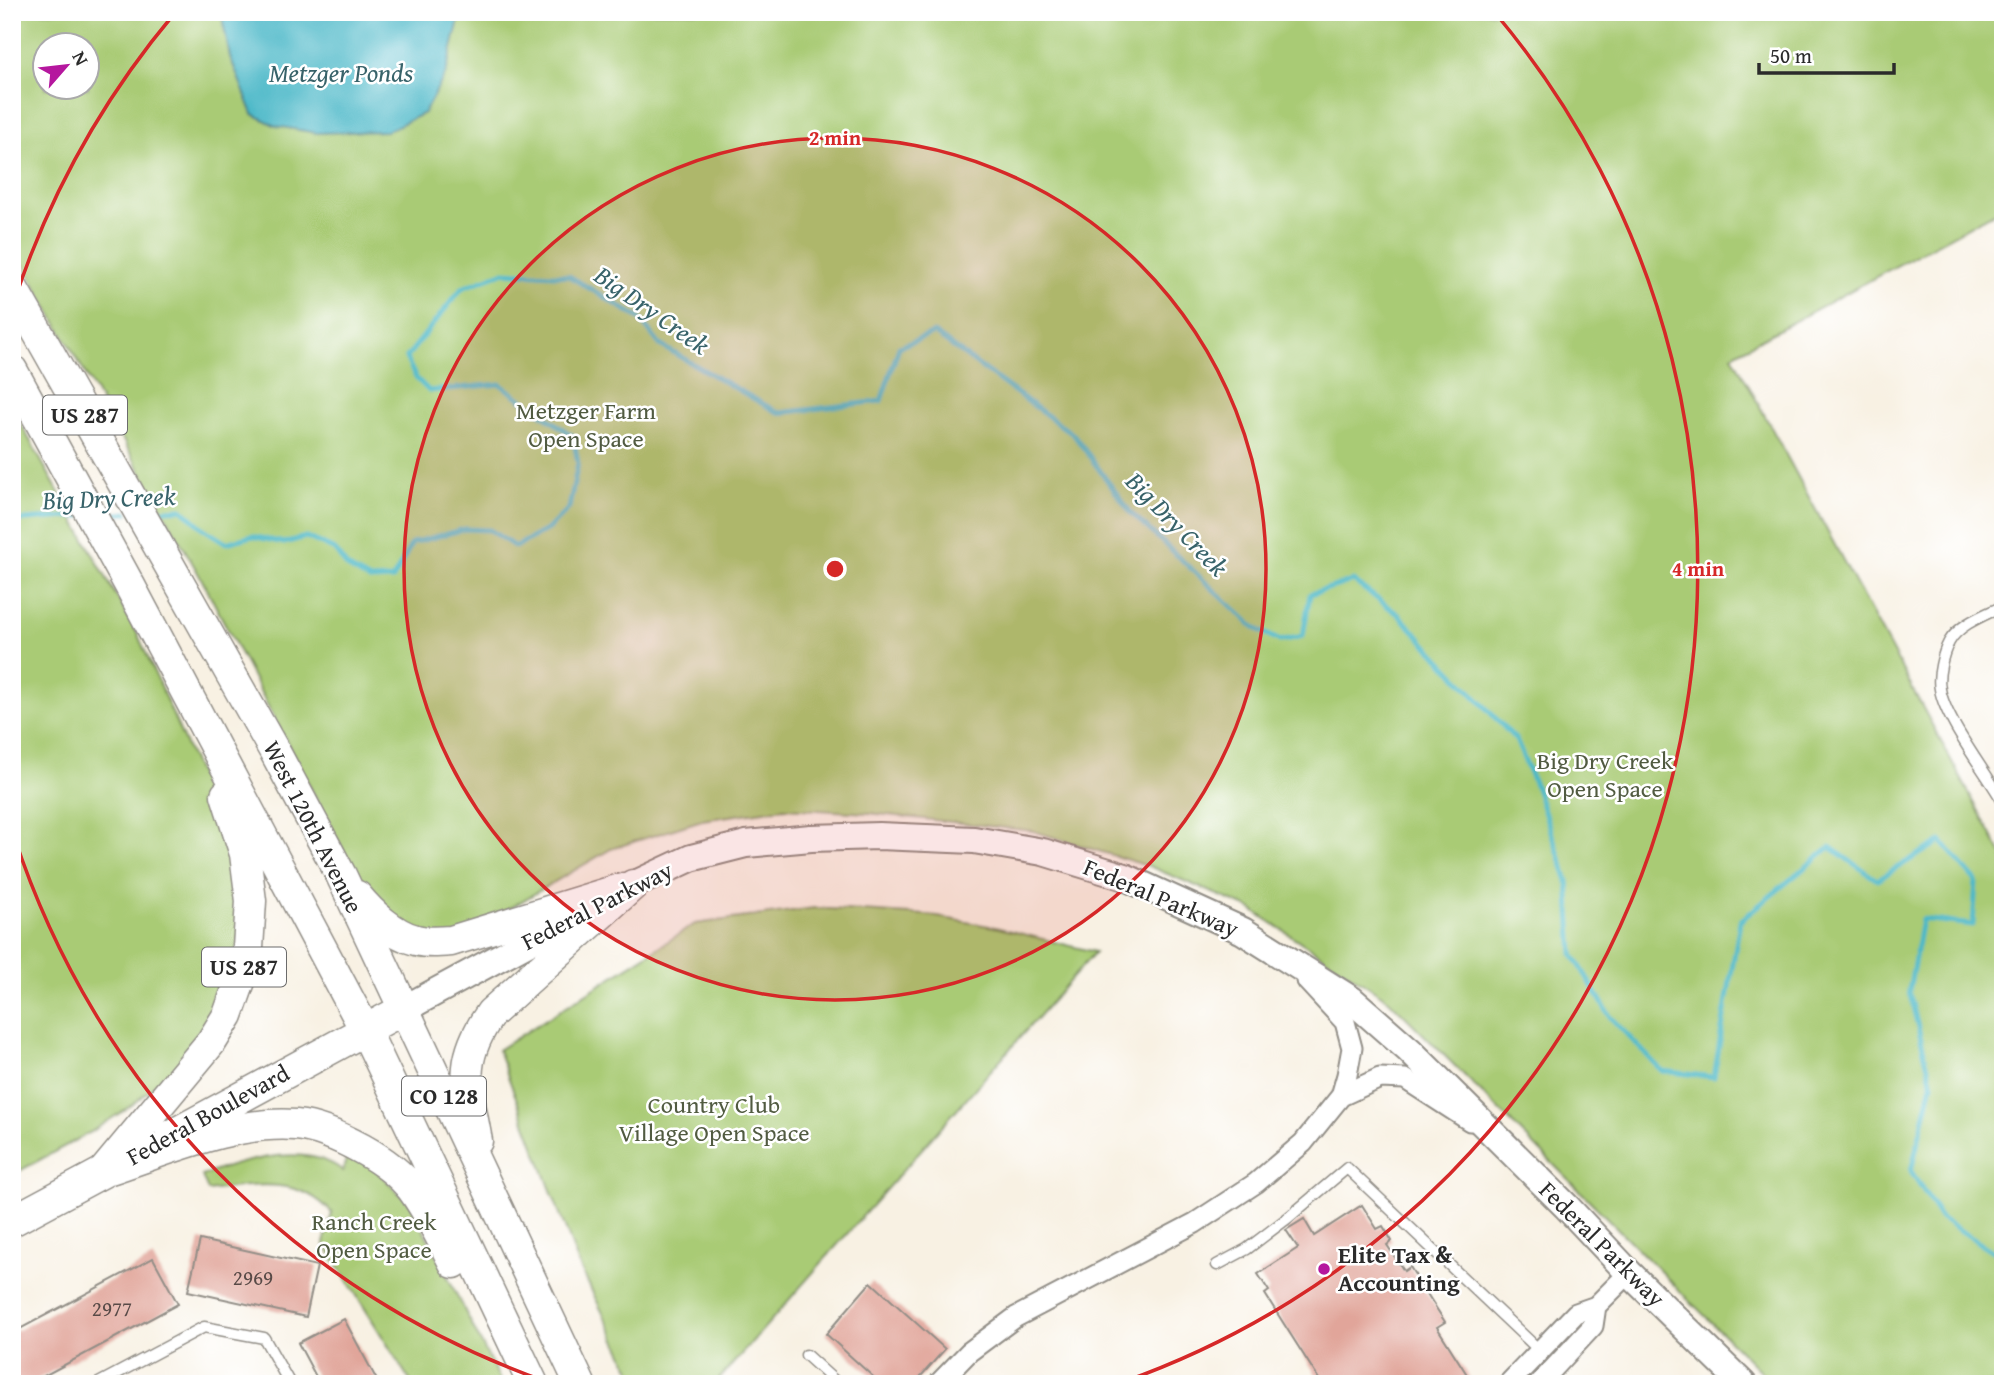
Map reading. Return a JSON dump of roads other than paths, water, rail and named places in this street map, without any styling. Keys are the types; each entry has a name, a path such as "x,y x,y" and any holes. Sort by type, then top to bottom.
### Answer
{"main road":[{"name":"West 120th Avenue","path":"12,287 275,752 341,876 580,1384"},
{"name":"West 120th Avenue","path":"12,370 131,586 365,1030 533,1384"},
{"name":"US 287","path":"104,1171 212,1041 228,1015 248,948 251,901 245,854 204,724"},
{"name":"Federal Parkway","path":"404,1009 633,885 691,858 746,844 879,836 974,840 1043,852 1125,877 1243,931 1352,1000 1409,1050 1566,1206 1629,1273 1744,1384"},
{"path":"341,876 363,904 396,931 414,940 432,942 450,941 633,885"},
{"path":"485,1183 466,1075 477,1033 491,1013 633,885"},
{"name":"Federal Boulevard","path":"12,1222 404,1009"},
{"path":"104,1171 230,1130 264,1125 298,1125 327,1132 352,1144 383,1161 411,1187 437,1229 516,1384"}],"street":[{"path":"938,1384 957,1375 992,1333 1016,1317 1195,1223 1256,1183 1303,1143 1341,1096 1348,1075 1352,1048 1345,1022 1279,953"},
{"path":"1341,1096 1380,1078 1405,1079 1499,1141"},
{"path":"1508,1384 1576,1312 1596,1306 1629,1273"},
{"path":"1539,1384 1593,1326 1596,1306"}],"lane":[{"path":"2003,606 1966,625 1949,641 1939,688 1946,710 2003,802"},
{"path":"1217,1265 1247,1249 1347,1168 1539,1350"},
{"path":"97,1384 204,1327 264,1338 290,1384"},
{"path":"807,1355 838,1384"}],"water":[{"name":"Metzger Ponds","path":"221,12 461,12 446,73 424,113 387,131 317,133 276,126 253,114 230,57"}],"waterway":[{"name":"Big Dry Creek","path":"150,511 182,509 204,529 226,543 252,536 284,543 306,537 335,550 347,567 370,580 393,579 412,543 465,529 490,530 515,547 548,529 569,508 578,463 573,436 500,384 429,391 416,378 406,358 462,288 504,272 569,276 639,318 660,345 779,413 881,401 899,347 934,333 1074,435 1131,513 1255,628 1280,641 1303,636 1310,594 1353,581 1398,614 1516,740 1535,785 1568,881 1573,954 1611,1018 1662,1071 1714,1077 1740,921 1830,847 1877,880 1941,841 1976,881 1973,925 1922,919 1909,991 1932,1084 1911,1171 1941,1218 2003,1258"},
{"name":"Big Dry Creek","path":"102,515 127,513"},
{"name":"Big Dry Creek","path":"12,521 81,516"}],"place":[{"name":"Elite Tax & Accounting","path":"1324,1269"}],"park label":[{"name":"Metzger Farm Open Space","path":"586,425"},
{"name":"Big Dry Creek Open Space","path":"1605,775"},
{"name":"Country Club Village Open Space","path":"714,1119"},
{"name":"Ranch Creek Open Space","path":"374,1236"}]}
